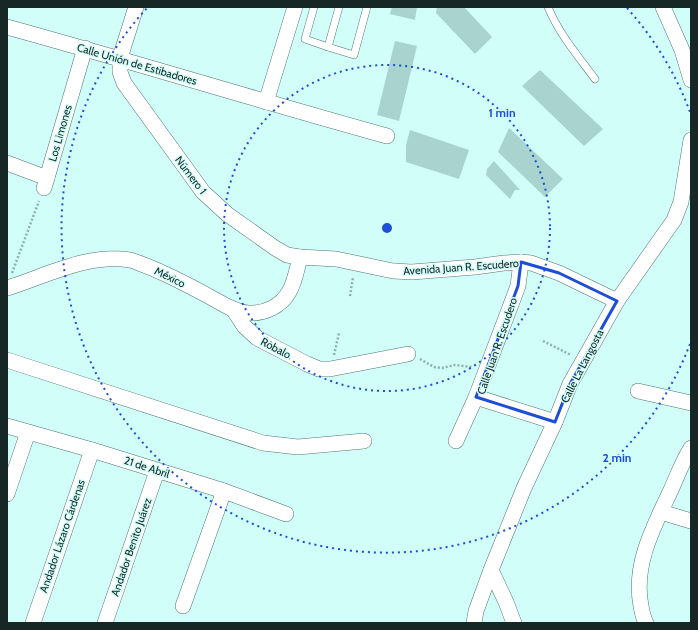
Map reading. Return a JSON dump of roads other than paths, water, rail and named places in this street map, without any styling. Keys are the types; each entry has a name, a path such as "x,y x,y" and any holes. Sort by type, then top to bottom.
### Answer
{"street":[{"path":"120,58 136,7"},
{"path":"266,102 295,7"},
{"path":"663,7 682,50 691,80"},
{"name":"Calle Unión de Estibadores","path":"7,27 120,58 266,102 387,136"},
{"name":"Los Limones","path":"7,163 45,183 85,48"},
{"name":"Número 1","path":"120,58 120,72 124,83 203,192 227,214 275,248 287,255 300,257"},
{"name":"Calle La Langosta","path":"474,623 476,611 491,570 524,488 555,422 570,384 616,301 674,220 681,202 691,140"},
{"name":"Avenida Juan R. Escudero","path":"300,257 336,259 393,271 412,272 521,262 531,263 559,273 616,301"},
{"name":"México","path":"8,284 70,266 103,259 130,260 161,271 233,309 248,313 261,312 274,308 290,292 300,257"},
{"name":"Calle Juan R. Escudero","path":"521,262 518,286 476,397 555,422"},
{"name":"Robalo","path":"233,309 244,326 257,338 307,364 319,368 330,370 408,354"},
{"path":"7,360 263,443 298,447 364,441"},
{"path":"638,391 691,403"},
{"path":"456,441 476,397"},
{"name":"21 de Abril","path":"7,426 92,450 224,491 286,514"},
{"path":"7,494 28,432"},
{"path":"646,623 643,618 639,595 639,574 645,551 660,512 691,448"},
{"name":"Andador Lázaro Cárdenas","path":"33,623 92,450"},
{"name":"Andador Benito Juárez","path":"105,623 157,471"},
{"path":"183,606 224,491"},
{"path":"660,512 691,521"},
{"path":"491,570 514,623"}],"lane":[{"path":"314,7 305,39 354,55 367,7"},
{"path":"328,47 340,7"},
{"path":"548,7 554,22 595,79"}]}
